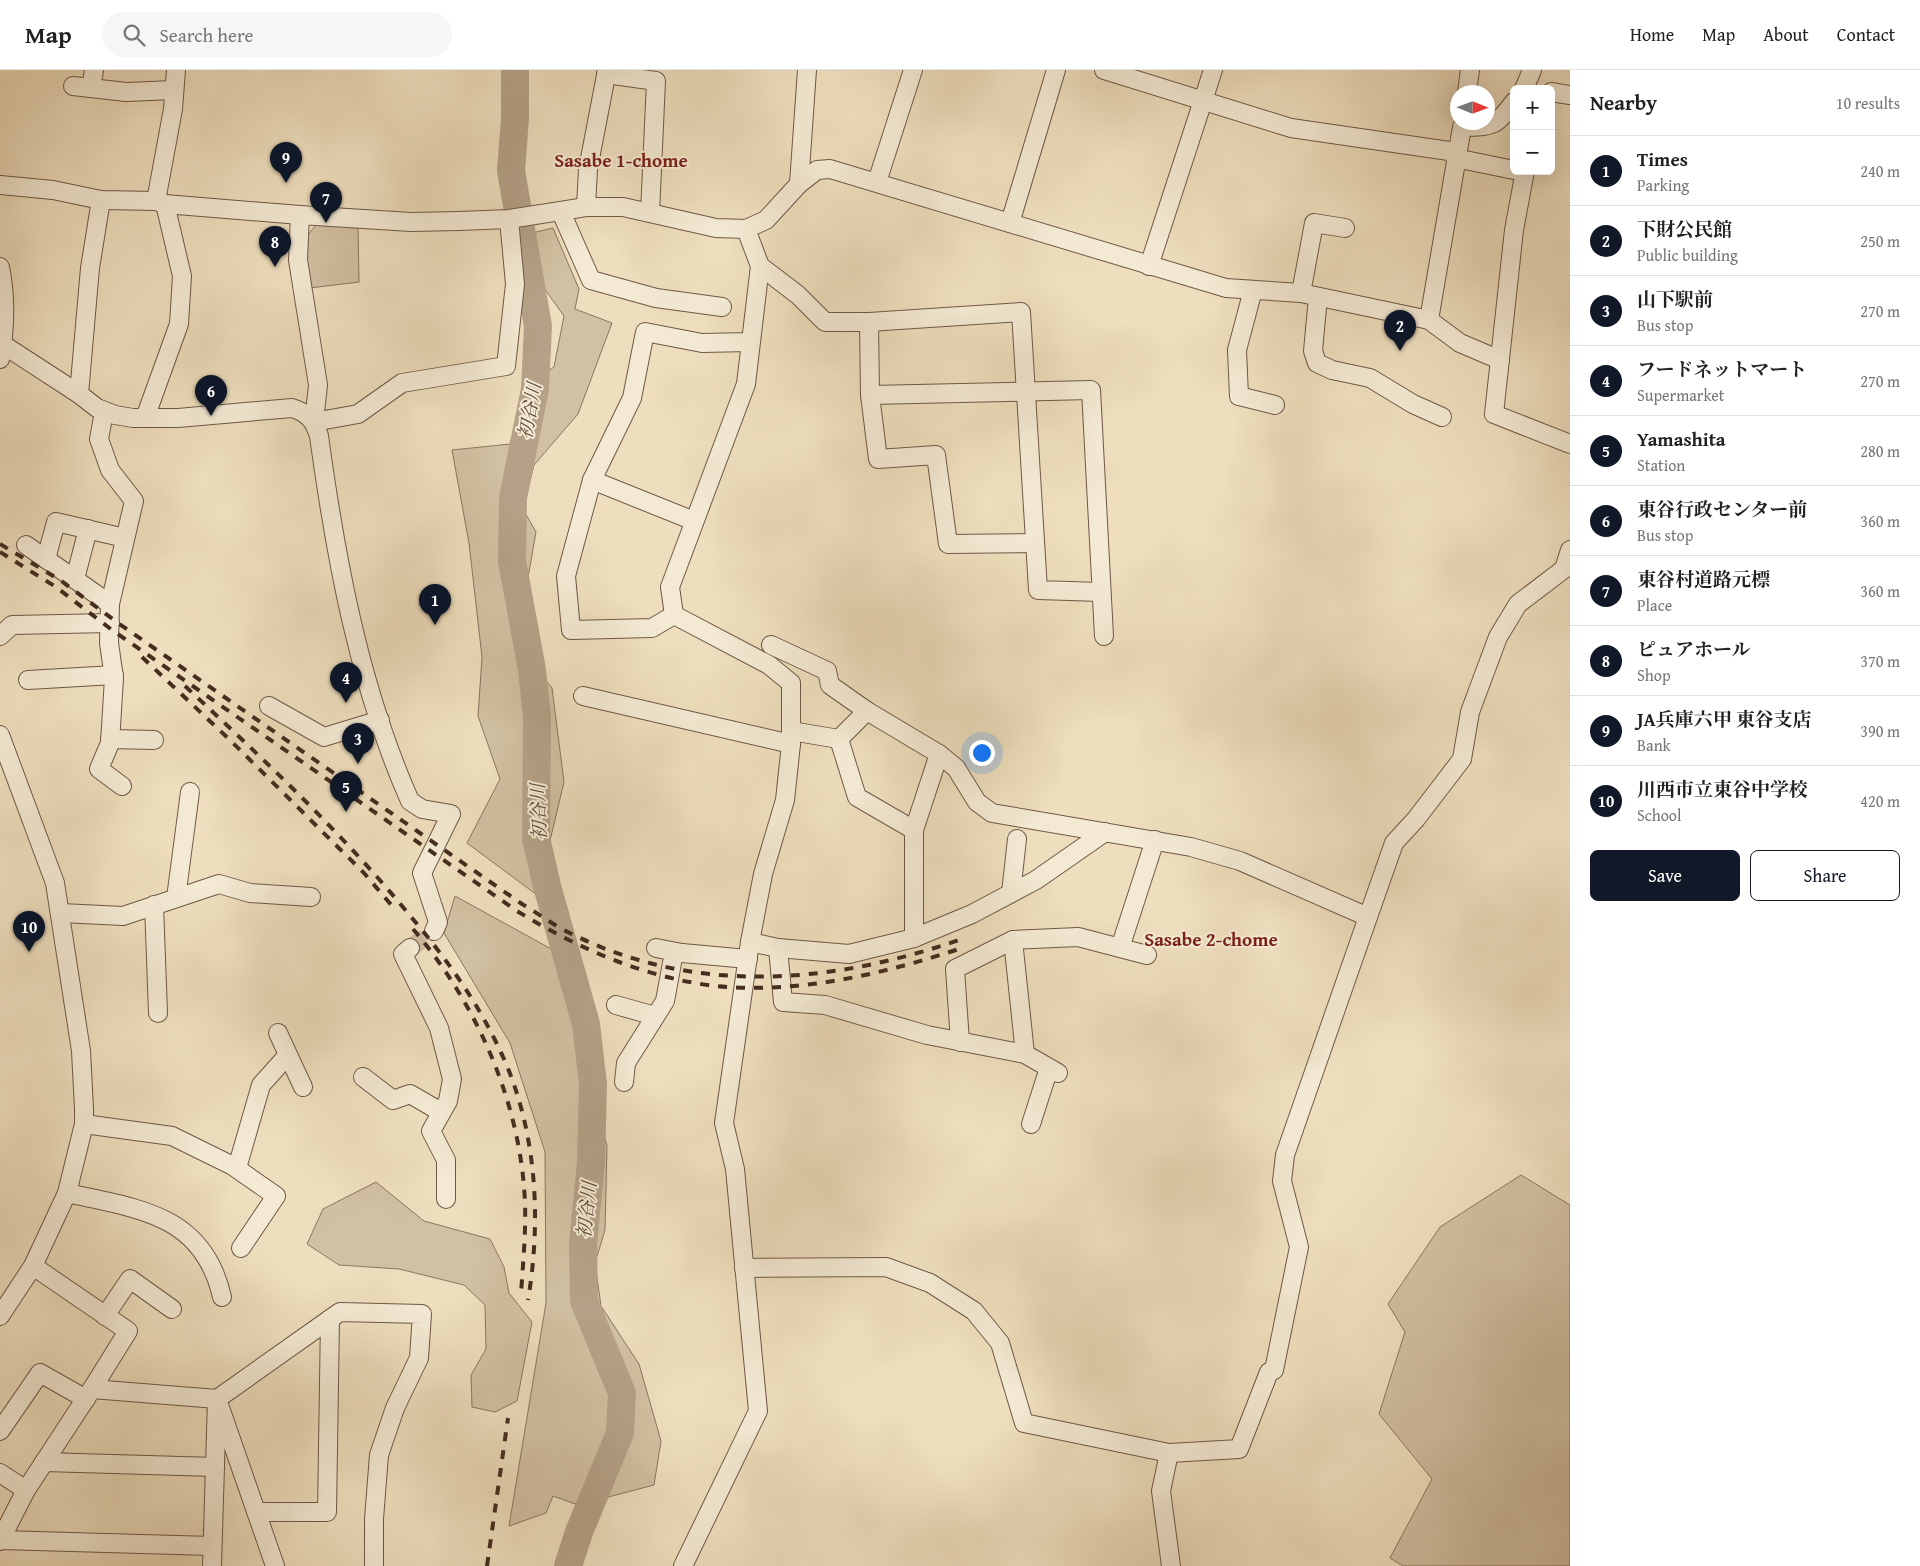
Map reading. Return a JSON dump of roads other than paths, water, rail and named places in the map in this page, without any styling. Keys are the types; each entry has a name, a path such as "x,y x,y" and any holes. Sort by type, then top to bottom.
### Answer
{"street":[{"path":"91,88 94,70"},
{"path":"144,418 179,324 182,276 160,203 176,70"},
{"path":"799,184 807,70"},
{"path":"877,182 913,70"},
{"path":"1010,223 1056,70"},
{"path":"1104,70 1291,128 1456,155 1510,168"},
{"path":"1149,266 1213,70"},
{"path":"1468,85 1470,70"},
{"path":"1526,85 1532,70"},
{"path":"586,207 588,169 606,72 656,81 650,213"},
{"path":"73,86 126,92 174,90"},
{"path":"1555,93 1570,95"},
{"path":"1495,123 1500,122 1510,108"},
{"path":"1429,320 1461,130"},
{"path":"0,185 53,190 101,200 411,222 509,218 586,207 623,207 716,228 746,229 766,220 799,184 817,170 830,169 1226,288 1309,295 1429,320 1460,343 1500,360"},
{"path":"1521,175 1494,414 1570,444"},
{"path":"79,394 90,268 101,200"},
{"path":"561,212 591,280 656,298 722,308"},
{"path":"300,215 298,260 318,385 314,422 319,436 344,582 359,654 380,720 410,801 422,809 451,814 422,872 438,922 434,931"},
{"path":"314,422 358,414 402,384 506,366 515,284 509,218"},
{"path":"1345,228 1314,223 1309,295 1313,351 1317,363 1332,370 1370,378 1413,404 1442,417"},
{"path":"674,615 670,587 746,384 760,266 746,229"},
{"path":"760,266 798,295 825,322 869,322 1021,312 1038,590 1101,592"},
{"path":"0,267 3,282 1,352 79,394 104,412 144,418 178,418 292,408 301,411 314,422"},
{"path":"1253,290 1237,350 1239,396 1275,405"},
{"path":"869,322 870,395 878,458 936,455 948,544 1035,543"},
{"path":"674,615 652,628 571,630 566,576 592,480 632,398 645,332 702,343 751,342"},
{"path":"870,395 1091,390 1104,636"},
{"path":"104,412 99,439 110,470 134,501 110,604 109,643 114,675 110,739 99,769 122,786"},
{"path":"592,480 694,521"},
{"path":"46,559 56,522 126,538"},
{"path":"75,579 88,529"},
{"path":"26,545 110,604"},
{"path":"744,1268 886,1267 930,1283 974,1311 1000,1343 1024,1423 1169,1453 1239,1450 1269,1372 1274,1370 1299,1247 1282,1181 1285,1155 1394,843 1416,819 1462,759 1470,712 1498,637 1518,604 1564,570 1570,550"},
{"path":"674,615 769,665 791,683 791,737 785,800 763,874 749,950 724,1123 735,1169 758,1411 683,1566"},
{"path":"0,636 12,625 110,622"},
{"path":"771,645 827,672 830,685 866,710 939,754 956,768 977,802 992,813 1191,846 1240,861 1368,917"},
{"path":"28,680 114,675"},
{"path":"583,696 791,737 839,739 866,710"},
{"path":"269,706 324,737 380,720"},
{"path":"0,735 55,883 82,1051 84,1124 68,1193 33,1266 0,1316"},
{"path":"110,739 154,740"},
{"path":"839,739 857,797 914,830"},
{"path":"914,938 914,830 939,754"},
{"path":"176,898 190,792"},
{"path":"656,948 674,952 778,948 849,954 914,938 972,914 1036,880 1105,832"},
{"path":"1011,893 1017,839"},
{"path":"1120,948 1155,840"},
{"path":"61,913 123,916 219,884 250,893 311,897"},
{"path":"154,905 158,1013"},
{"path":"960,1042 955,969 1012,940 1078,936 1147,955"},
{"path":"1012,940 1025,1054"},
{"path":"410,948 403,954 439,1028 452,1079 448,1101 432,1131 446,1160 446,1199"},
{"path":"778,948 783,1002 825,1006 927,1035 1025,1054 1054,1071 1031,1124"},
{"path":"624,1082 626,1063 665,1001 674,952"},
{"path":"616,1005 655,1016"},
{"path":"278,1033 303,1087"},
{"path":"237,1168 262,1085 287,1056"},
{"path":"363,1078 393,1100 410,1094 441,1112"},
{"path":"84,1124 172,1136 237,1168 276,1196 241,1248"},
{"path":"68,1193 152,1214 176,1225 202,1247 218,1279 222,1296"},
{"path":"33,1266 128,1331 26,1490 0,1540 212,1546"},
{"path":"105,1316 130,1279 172,1309"},
{"path":"0,1431 40,1373 89,1394 217,1398 340,1312 422,1314 418,1358 395,1408 379,1455 374,1519 374,1566"},
{"path":"256,1512 327,1512 330,1319"},
{"path":"212,1566 217,1398"},
{"path":"217,1398 275,1566"},
{"path":"1169,1453 1161,1491 1170,1566"},
{"path":"44,1462 215,1467"},
{"path":"0,1473 26,1490"}],"waterway":[{"name":"初谷川","path":"515,70 515,118 511,171 538,326 535,389 513,498 512,561 532,670 537,716 536,838 547,886 586,1024 593,1084 591,1163 583,1243 584,1301 622,1393 620,1433 579,1532 568,1566"}],"tunnel":[{"path":"410,948 434,931"}],"railway":[{"path":"0,544 60,580 118,623 522,904 564,930 612,951 660,966 710,974 760,977 810,974 860,967 910,955 959,940"},
{"path":"0,552 56,587 112,630 517,911 563,937 612,959 638,969 690,982 747,988 779,987 841,980 872,974 962,948"},
{"path":"142,657 231,741 364,873 393,907"},
{"path":"185,686 297,793 351,848 418,925 474,1001 507,1066 525,1123 534,1182 535,1211 532,1271 528,1300"},
{"path":"413,929 436,958 476,1022 505,1092 522,1166 525,1203 521,1294"},
{"path":"487,1566 508,1418"}],"place":[{"name":"JA兵庫六甲 東谷支店","path":"286,183"},
{"name":"東谷村道路元標","path":"326,223"},
{"name":"ピュアホール","path":"275,267"},
{"name":"下財公民館","path":"1400,351"},
{"name":"東谷行政センター前","path":"211,416"},
{"name":"Times","path":"435,625"},
{"name":"フードネットマート","path":"346,703"},
{"name":"山下駅前","path":"358,764"},
{"name":"Yamashita","path":"346,812"},
{"name":"川西市立東谷中学校","path":"29,952"}],"district":[{"name":"Sasabe 1-chome","path":"621,160"},
{"name":"Sasabe 2-chome","path":"1211,939"}]}
